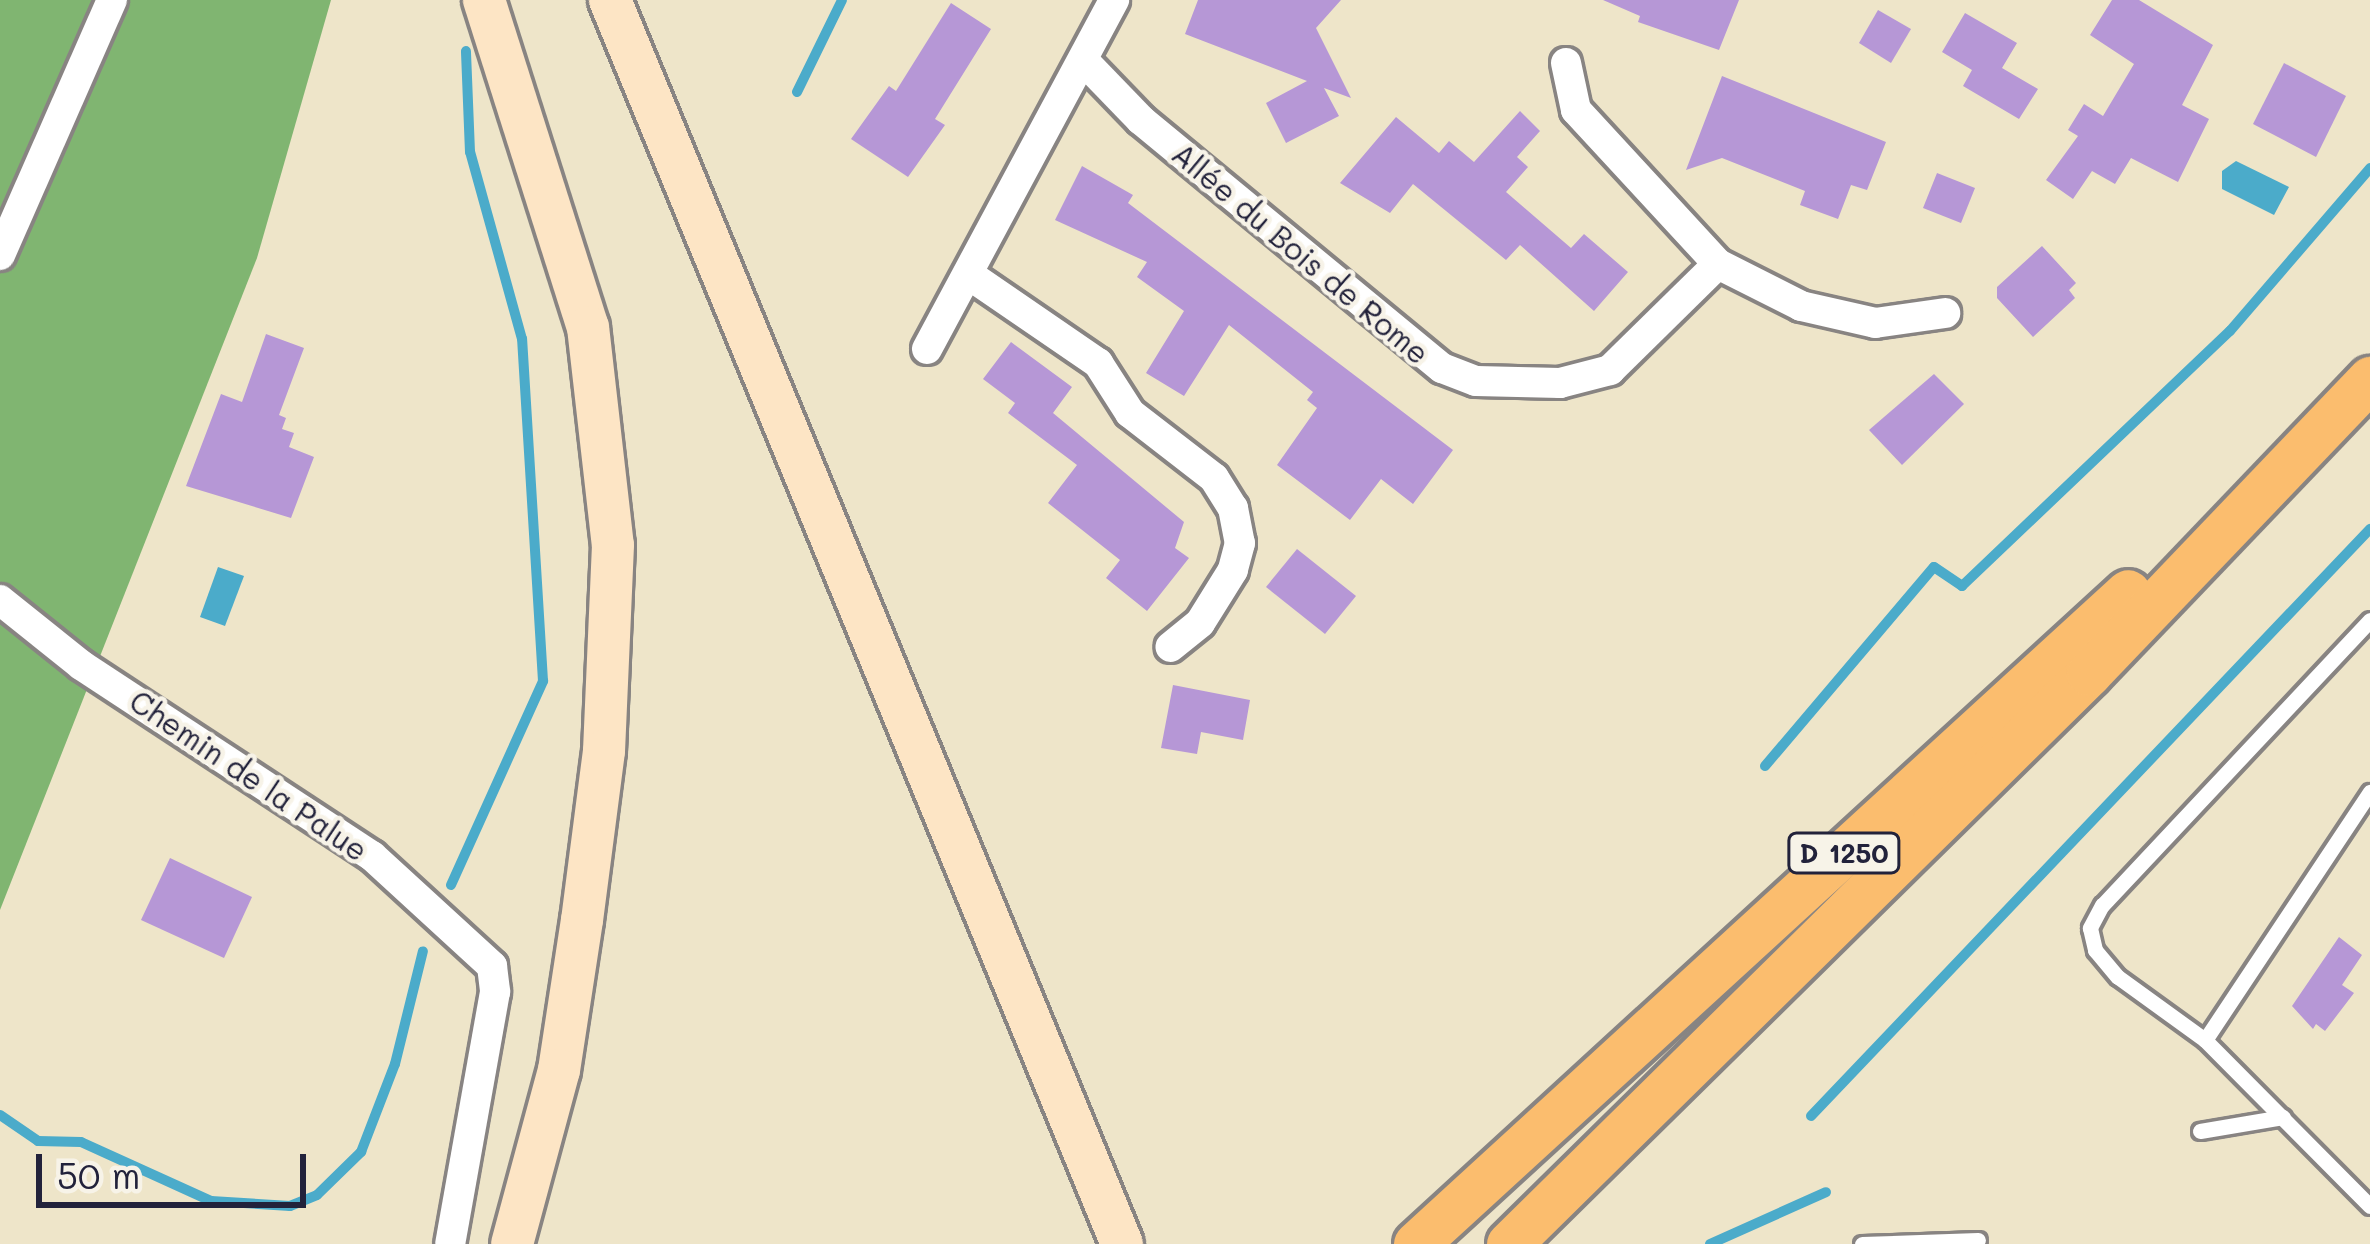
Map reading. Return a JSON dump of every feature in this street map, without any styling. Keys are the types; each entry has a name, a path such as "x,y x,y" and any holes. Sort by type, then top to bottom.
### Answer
{"main road":[{"name":"D 1250","path":"1509,1244 2089,673 2278,468 2370,379"},
{"name":"D 1250","path":"1416,1244 2199,526 2278,468"}],"street":[{"path":"0,255 112,0"},
{"path":"484,0 588,327 613,545 604,751 582,920 559,1070 512,1244"},
{"path":"610,0 1122,1244"},
{"path":"927,349 1114,0"},
{"name":"Allée du Bois de Rome","path":"1084,61 1141,120 1424,354 1475,380 1560,383 1610,370 1718,263"},
{"path":"1566,63 1576,110 1718,263 1801,306 1875,323 1945,313"},
{"path":"968,274 1098,363 1130,413 1214,478 1233,508 1240,543 1232,570 1200,623 1170,647"},
{"name":"Chemin de la Palue","path":"0,600 81,665 372,856 492,966 495,992 450,1244"}],"lane":[{"path":"2370,620 2102,905 2090,928 2095,950 2118,977 2205,1040 2370,1206"},
{"path":"2205,1040 2370,792"},
{"path":"2200,1130 2283,1117"},
{"path":"1862,1244 1978,1240"}],"green space":[{"path":"0,0 331,0 257,258 0,910"}],"water":[{"path":"2236,161 2289,187 2274,215 2222,189 2222,171"},
{"path":"218,567 244,576 225,626 200,617"}],"building":[{"path":"1198,0 1341,0 1316,28 1351,98 1324,88 1339,116 1286,143 1266,103 1307,81 1185,34"},
{"path":"1603,0 1739,0 1719,50 1638,22 1640,16"},
{"path":"2112,0 2139,0 2213,45 2182,105 2209,119 2178,182 2131,158 2115,184 2092,171 2073,199 2046,180 2078,136 2068,130 2084,104 2103,116 2134,64 2090,35"},
{"path":"951,3 991,29 935,119 945,125 908,177 851,139 889,86 896,91"},
{"path":"1878,10 1911,29 1891,63 1859,43"},
{"path":"1965,13 2017,43 2002,68 2038,89 2019,119 1963,86 1972,70 1942,52"},
{"path":"2284,63 2346,96 2316,157 2253,124"},
{"path":"1722,76 1886,142 1867,190 1851,185 1838,219 1800,205 1805,191 1722,158 1686,170"},
{"path":"1520,111 1540,131 1517,157 1528,167 1506,192 1571,248 1584,234 1628,272 1594,311 1520,245 1506,260 1413,184 1390,213 1340,183 1396,117 1439,153 1449,141 1474,162"},
{"path":"1082,166 1133,195 1128,203 1453,450 1413,504 1381,479 1350,520 1277,465 1317,408 1307,400 1313,392 1229,325 1184,396 1146,373 1184,311 1137,277 1147,262 1055,220"},
{"path":"1937,173 1975,188 1961,223 1923,208"},
{"path":"2042,246 2076,283 2069,290 2075,298 2033,337 1997,298 1997,287"},
{"path":"266,334 304,348 279,415 286,418 282,429 294,433 289,447 314,457 291,518 186,486 221,394 242,402"},
{"path":"1011,342 1072,387 1053,413 1184,522 1175,548 1189,558 1147,611 1106,578 1120,560 1048,503 1077,465 1008,413 1015,403 983,379"},
{"path":"1934,374 1964,404 1902,465 1869,430"},
{"path":"1297,549 1356,596 1325,634 1266,587"},
{"path":"1173,685 1250,700 1243,740 1201,732 1197,754 1161,748"},
{"path":"170,858 252,897 224,958 141,920"},
{"path":"2339,937 2362,955 2342,985 2354,993 2325,1031 2316,1024 2313,1029 2292,1006"}],"waterway":[{"path":"797,92 842,0"},
{"path":"451,885 543,681 522,339 470,152 466,51"},
{"path":"1765,766 1934,567 1962,586 2230,331 2370,168"},
{"path":"1811,1116 2370,529"},
{"path":"0,1115 38,1141 81,1142 211,1201 290,1206 317,1195 361,1152 395,1064 423,951"},
{"path":"1710,1244 1826,1192"}]}
